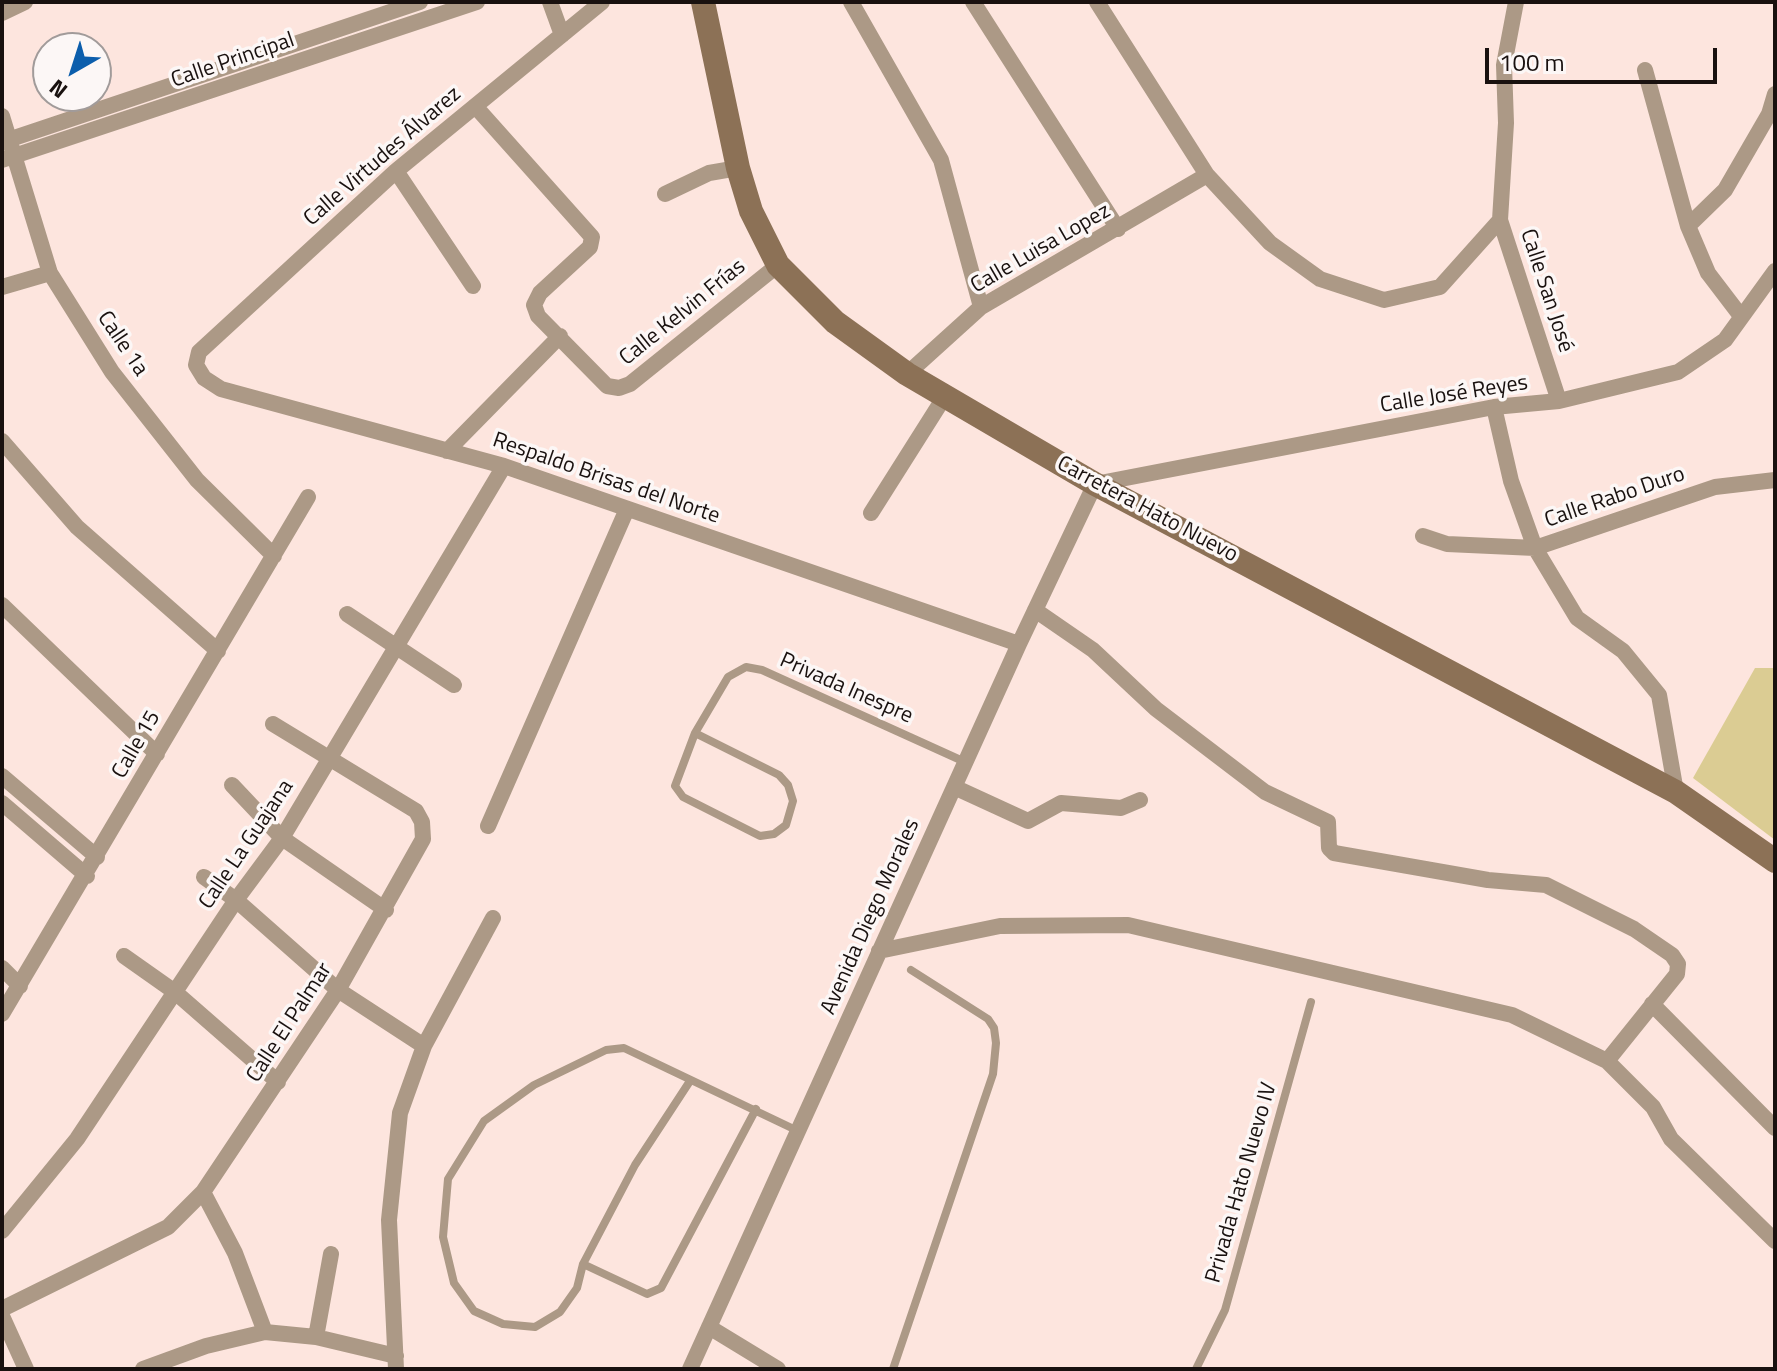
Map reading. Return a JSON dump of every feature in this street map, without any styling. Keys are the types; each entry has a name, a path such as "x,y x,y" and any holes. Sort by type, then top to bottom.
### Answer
{"main road":[{"name":"Carretera Hato Nuevo","path":"703,2 738,168 751,211 778,265 835,322 907,374 1095,484 1676,792 1775,861"}],"street":[{"name":"Calle Principal","path":"6,141 420,2"},
{"name":"Calle Principal","path":"9,158 477,2"},
{"path":"550,2 562,35"},
{"name":"Calle Virtudes Álvarez","path":"199,352 396,171 602,2"},
{"path":"852,2 941,160 981,307"},
{"path":"973,2 1118,229"},
{"path":"1097,2 1207,175 1270,243 1320,279 1384,300 1440,287 1500,220"},
{"name":"Calle San José","path":"1516,2 1504,65 1506,123 1500,220 1559,401"},
{"path":"2,13 22,3"},
{"path":"1645,70 1688,226 1708,273 1740,315"},
{"path":"1688,226 1725,190 1769,114 1775,94"},
{"name":"Calle Kelvin Frías","path":"475,106 592,237 590,247 540,293 534,305 538,316 607,386 619,388 630,384 778,265"},
{"name":"Calle 1a","path":"2,116 9,158 50,273 112,372 197,480 274,556"},
{"path":"665,194 709,173 738,168"},
{"path":"396,171 473,286"},
{"name":"Calle Luisa Lopez","path":"907,374 981,307 1207,175"},
{"name":"Calle José Reyes","path":"1095,484 1494,407 1559,401 1678,372 1725,340 1740,315 1775,271"},
{"path":"2,287 50,273"},
{"path":"447,451 560,336"},
{"name":"Respaldo Brisas del Norte","path":"199,352 196,365 204,378 221,389 504,466 1019,644"},
{"path":"871,513 945,396"},
{"path":"1494,407 1511,481 1535,548 1577,618 1623,651 1659,695 1676,792"},
{"path":"2,441 77,527 218,651"},
{"name":"Calle La Guajana","path":"2,1231 77,1139 236,900 282,838 504,466"},
{"name":"Calle Rabo Duro","path":"1423,536 1447,544 1535,548 1715,487 1775,480"},
{"name":"Avenida Diego Morales","path":"690,1369 1019,644 1095,484"},
{"name":"Calle 15","path":"2,1014 87,876 308,497"},
{"path":"488,826 627,509"},
{"path":"2,605 157,754"},
{"path":"1035,610 1093,650 1156,709 1265,792 1328,822 1329,848 1334,853 1488,880 1546,885 1634,929 1672,955 1678,964 1677,974 1607,1061"},
{"path":"347,614 454,685"},
{"name":"Calle El Palmar","path":"2,1309 168,1227 203,1192 338,990 386,910 423,839 422,822 416,811 273,724"},
{"path":"2,776 97,857"},
{"path":"232,785 282,838 386,910"},
{"path":"954,787 1028,821 1061,803 1121,808 1140,800"},
{"path":"2,803 87,876"},
{"path":"204,877 236,900 338,990 424,1046"},
{"path":"143,1369 206,1346 265,1332 316,1337 396,1363 389,1220 400,1113 424,1046 493,918"},
{"path":"879,951 1000,926 1128,925 1512,1015 1607,1061 1653,1107 1671,1139 1773,1233"},
{"path":"124,956 175,992 278,1082"},
{"path":"2,968 20,986"},
{"path":"1652,1004 1775,1128"},
{"path":"203,1192 235,1253 265,1332"},
{"path":"316,1337 331,1254"},
{"path":"2,1316 26,1369"},
{"path":"709,1327 778,1369"}],"lane":[{"name":"Privada Inespre","path":"695,733 779,775 788,785 793,801 786,825 774,834 760,836 683,797 675,786 695,733 728,677 746,667 762,670 965,762"},
{"path":"893,1369 993,1074 996,1043 994,1028 988,1019 911,970"},
{"name":"Privada Hato Nuevo IV","path":"1196,1369 1225,1310 1311,1002"},
{"path":"690,1081 635,1165 583,1264 577,1288 560,1312 535,1327 503,1324 474,1311 454,1283 443,1237 448,1179 484,1121 534,1085 606,1050 624,1048 798,1131"},
{"path":"583,1264 647,1294 661,1288 756,1109"}],"shaded area":[{"path":"1755,668 1775,668 1775,840 1693,778"}]}
